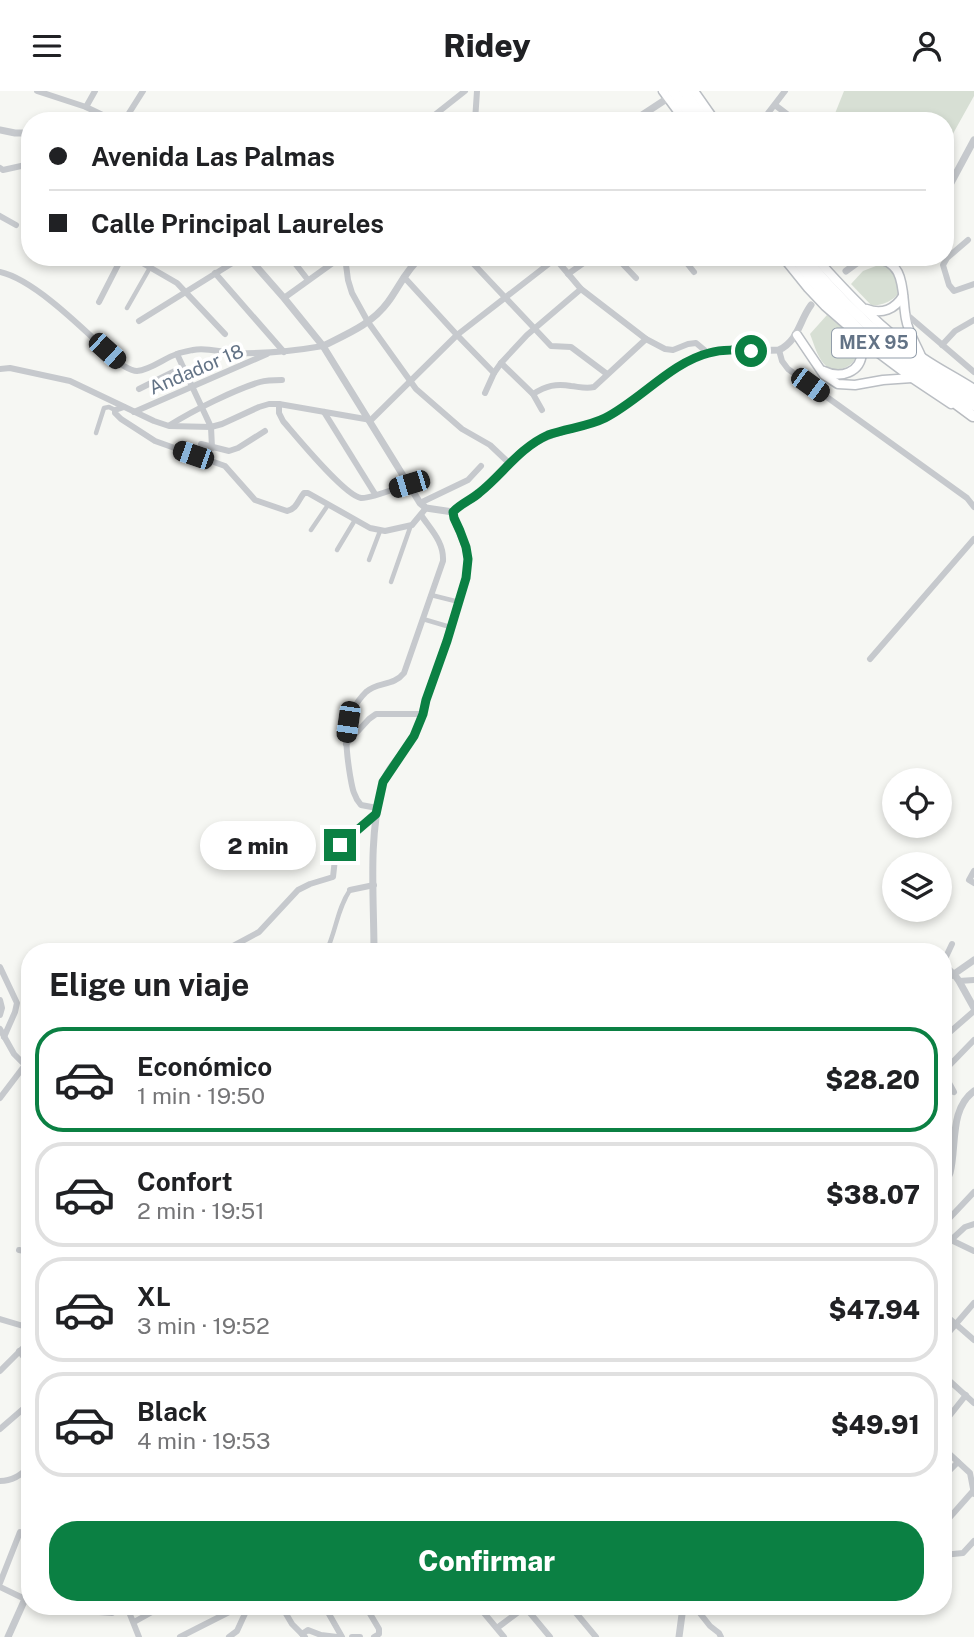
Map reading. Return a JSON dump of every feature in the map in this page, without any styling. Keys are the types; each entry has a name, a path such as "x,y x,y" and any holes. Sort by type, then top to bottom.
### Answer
{"highway":[{"path":"684,91 699,112"},
{"path":"668,93 686,112"},
{"name":"MEX 95","path":"800,266 820,292 877,346 916,377 974,412"},
{"name":"MEX 95","path":"812,266 854,314 883,339 920,366 974,397"}],"main road":[{"path":"694,91 709,112"},
{"path":"668,93 680,112"},
{"path":"790,266 807,288 853,331 886,359 916,377"},
{"path":"823,266 847,294 922,358 974,389"},
{"path":"893,266 902,280 905,313 922,358"},
{"path":"861,306 875,312 883,311 894,307 904,296"},
{"path":"817,367 833,375 847,374 854,369 862,353 861,345 853,331"},
{"path":"797,335 817,367 838,384 855,385 916,377"}],"street":[{"path":"37,91 96,112"},
{"path":"86,107 95,91"},
{"path":"130,112 143,91"},
{"path":"438,112 465,91"},
{"path":"476,112 477,91"},
{"path":"769,112 785,91"},
{"path":"647,112 668,93"},
{"path":"775,105 784,112"},
{"path":"0,130 21,133"},
{"path":"954,177 974,140"},
{"path":"1,171 21,166"},
{"path":"0,216 16,225"},
{"path":"954,252 968,240"},
{"path":"99,302 117,266"},
{"path":"139,321 227,266"},
{"path":"256,266 323,346 409,484 444,552 404,673 399,679 368,690 357,703 348,722 345,745 354,793 361,805 377,811"},
{"path":"297,266 308,280"},
{"path":"284,297 329,266"},
{"path":"345,266 352,293 368,323 416,389 462,429 490,445 509,463"},
{"path":"0,272 15,277 48,298 122,365 137,371 177,354 197,349 231,353 269,353 323,346 368,323 387,304 413,266"},
{"path":"475,266 551,346 570,347 607,374"},
{"path":"370,420 457,335 545,266"},
{"path":"562,266 581,289 646,339 673,350 696,343 708,353"},
{"path":"568,274 579,266"},
{"path":"625,266 636,278"},
{"path":"689,266 694,272"},
{"path":"846,271 853,266"},
{"path":"943,266 948,285 954,291 974,284"},
{"path":"127,309 150,267 173,280 225,334"},
{"path":"215,273 284,352"},
{"path":"404,277 494,373"},
{"path":"485,393 501,363 581,289"},
{"path":"453,512 482,492 528,447 547,436 605,418 688,361 708,353 779,350 797,335 811,305"},
{"path":"905,313 974,372"},
{"path":"942,345 955,331 974,320"},
{"path":"533,394 557,384 594,387 646,339"},
{"path":"779,350 788,369 967,498 974,507"},
{"name":"Andador 18","path":"134,412 269,353"},
{"path":"177,354 211,427 212,448"},
{"path":"501,363 533,394 542,410"},
{"path":"139,389 183,367"},
{"path":"0,369 10,368 70,381 165,425 211,427 269,404 370,420"},
{"path":"155,441 165,425 261,382 282,380"},
{"path":"279,404 283,421 340,483 359,498 409,484"},
{"path":"96,433 104,408 108,407 121,419 155,441 225,466 255,500 288,511 292,510 304,493 308,493 370,528 380,531 412,525"},
{"path":"114,410 124,407"},
{"path":"324,412 375,495"},
{"path":"201,444 234,450 265,431"},
{"path":"391,582 412,525 422,509 468,480 481,466"},
{"path":"311,530 328,505"},
{"path":"422,509 453,512"},
{"path":"374,943 373,847 383,782 414,736 423,714 466,578 468,559 453,512"},
{"path":"337,549 355,520"},
{"path":"369,560 380,531"},
{"path":"870,659 974,539"},
{"path":"431,595 459,601"},
{"path":"423,619 451,627"},
{"path":"345,745 376,714 423,714"},
{"path":"239,943 259,932 298,890 333,877 340,845 377,811"},
{"path":"971,882 974,871"},
{"path":"329,943 343,901 350,890 374,885"},
{"path":"952,979 974,960"},
{"path":"0,967 17,1003 4,1037"},
{"path":"952,971 974,1009 952,1030"},
{"path":"957,977 974,980"},
{"path":"0,1000 1,1012 15,1012"},
{"path":"0,1029 14,1054 21,1060"},
{"path":"952,1062 974,1039"},
{"path":"0,1098 21,1072"},
{"path":"952,1089 954,1093"},
{"path":"952,1160 959,1113 963,1102 974,1090"},
{"path":"952,1215 974,1192"},
{"path":"952,1239 965,1227 974,1224"},
{"path":"952,1240 974,1251"},
{"path":"952,1329 974,1303"},
{"path":"0,1319 21,1325"},
{"path":"952,1321 974,1340"},
{"path":"0,1371 19,1351 21,1354"},
{"path":"952,1383 974,1403"},
{"path":"952,1413 966,1395"},
{"path":"0,1429 21,1411"},
{"path":"952,1456 972,1471 974,1493 952,1516"},
{"path":"952,1468 958,1462"},
{"path":"0,1481 10,1481 21,1475"},
{"path":"20,1532 0,1585 21,1600"},
{"path":"952,1554 963,1553 974,1541"},
{"path":"8,1637 21,1611"},
{"path":"131,1615 139,1637"},
{"path":"134,1622 147,1615"},
{"path":"180,1637 223,1615"},
{"path":"229,1637 237,1634 245,1615"},
{"path":"287,1615 303,1636 308,1630 321,1635 340,1637"},
{"path":"328,1615 340,1637"},
{"path":"371,1615 379,1629 379,1634 374,1637"},
{"path":"486,1615 504,1637"},
{"path":"497,1628 514,1615"},
{"path":"532,1615 550,1637"},
{"path":"578,1615 596,1637"},
{"path":"679,1637 682,1615"},
{"path":"703,1615 721,1637"},
{"path":"352,1637 360,1637"}],"shaded area":[{"path":"844,91 974,91 974,96 954,132 954,112 836,112"},
{"path":"876,266 884,266 890,270 900,283 897,295 883,304 872,306 851,284 863,271"},
{"path":"827,315 850,335 858,348 854,361 843,368 830,368 824,364 810,334"}],"route":[{"path":"340,845 376,814 383,782 414,736 423,714 466,578 468,559 454,518 453,512 456,508 482,492 509,463 547,436 605,418 696,357 719,351 751,351"}]}
